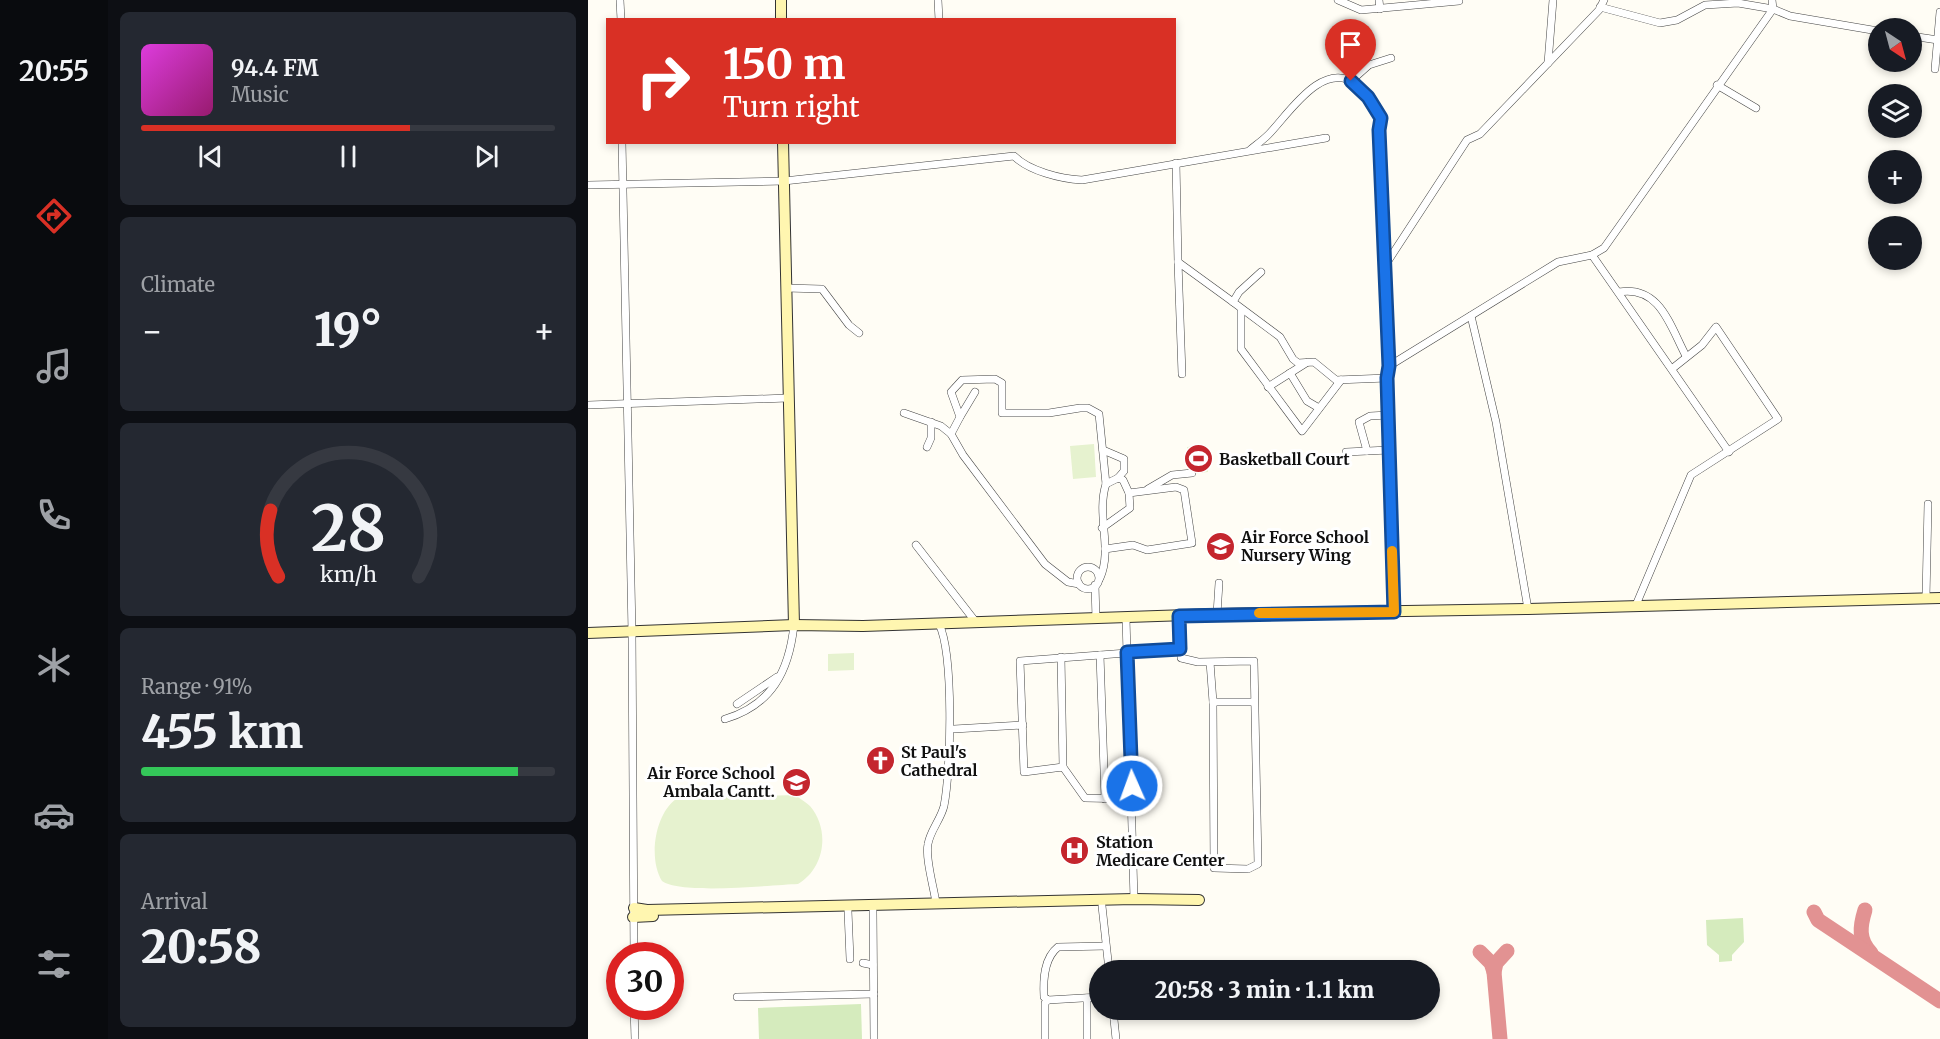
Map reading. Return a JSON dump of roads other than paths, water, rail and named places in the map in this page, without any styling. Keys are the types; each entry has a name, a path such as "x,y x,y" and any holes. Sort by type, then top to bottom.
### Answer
{"street":[{"path":"620,0 621,18"},
{"path":"781,0 781,18"},
{"path":"938,0 939,18"},
{"path":"1338,0 1361,10 1459,1"},
{"path":"1379,0 1380,9"},
{"path":"1548,63 1553,0"},
{"path":"1389,366 1558,262 1593,255 1604,248 1717,85 1773,9 1772,0"},
{"path":"1386,264 1467,140 1480,134 1602,3 1660,22 1677,20 1696,8 1716,3 1738,3 1773,9 1791,16 1868,29"},
{"path":"1935,69 1940,12"},
{"path":"1922,37 1938,39"},
{"path":"1351,81 1369,65 1391,58"},
{"path":"1248,151 1267,135 1313,86 1343,78 1351,81 1368,97 1381,118 1379,130 1386,264 1394,612"},
{"path":"1717,85 1756,108"},
{"path":"588,185 784,181 1014,156 1020,162 1037,169 1070,179 1082,180 1326,138"},
{"path":"622,144 632,632 634,942"},
{"path":"725,719 747,712 761,702 781,673 790,654 794,625 787,398 783,144"},
{"path":"1176,163 1182,374"},
{"path":"1593,255 1729,452"},
{"path":"1178,262 1233,302 1241,311 1280,336 1293,359 1306,363 1314,362 1336,380 1387,378"},
{"path":"1233,302 1239,292 1261,272"},
{"path":"786,288 822,289 849,325 859,333"},
{"path":"1619,292 1634,289 1654,299 1686,356"},
{"path":"1241,311 1241,349 1302,431 1341,380"},
{"path":"1471,316 1496,422 1527,609"},
{"path":"1636,605 1691,475 1778,419 1716,327 1702,345 1673,368"},
{"path":"1268,387 1306,363"},
{"path":"1290,373 1307,401 1318,408"},
{"path":"960,417 951,392 962,380 995,379 1002,383 1002,413 1048,413 1080,408 1099,414 1106,484 1103,493 1102,528 1106,562 1095,585 1096,619"},
{"path":"951,434 975,392"},
{"path":"588,405 787,398"},
{"path":"904,413 930,422 951,434 963,455 1001,502 1045,564 1068,582 1087,587 1095,585"},
{"path":"1366,451 1359,422 1370,416 1388,416"},
{"path":"927,447 931,438 930,422"},
{"path":"1103,450 1124,459 1126,467 1118,478 1106,484"},
{"path":"1346,452 1389,450"},
{"path":"1143,491 1166,477 1192,473"},
{"path":"1096,475 1105,475"},
{"path":"1166,477 1173,480 1170,486 1172,488"},
{"path":"1102,528 1130,508 1129,495 1123,480 1118,478"},
{"path":"1105,549 1133,545 1147,550 1192,543 1184,490 1172,488 1129,495"},
{"path":"1926,598 1928,504"},
{"path":"916,545 975,621"},
{"path":"1079,584 1077,574 1086,569 1098,571 1100,578"},
{"path":"1217,614 1219,583"},
{"path":"588,633 1217,614 1394,612 1940,598"},
{"path":"1179,616 1182,658 1210,662 1254,661 1253,702 1258,864 1248,869 1214,868 1210,662"},
{"path":"1126,618 1134,899"},
{"path":"936,903 928,844 943,809 948,748 947,657 945,636 939,624"},
{"path":"1063,767 1024,772 1020,661 1180,649"},
{"path":"1100,655 1105,799"},
{"path":"1061,657 1063,767 1086,798 1132,799"},
{"path":"737,704 781,673"},
{"path":"1212,702 1253,702"},
{"path":"954,729 1023,725"},
{"path":"1132,786 1157,785"},
{"path":"1134,899 1199,902 848,911 634,913 659,910 1134,899"},
{"path":"1102,906 1108,960"},
{"path":"873,910 874,1039"},
{"path":"848,911 850,959"},
{"path":"1087,1039 1087,998 1048,1000 1044,997 1044,981 1051,952 1058,947 1106,946"},
{"path":"863,963 873,965"},
{"path":"737,998 874,994"},
{"path":"1045,1039 1045,1003 1048,1000"},
{"path":"634,1020 635,1039"},
{"path":"1114,1020 1116,1039"}],"place":[{"name":"Basketball Court","path":"1198,459"},
{"name":"Air Force School Nursery Wing","path":"1220,546"},
{"name":"St Paul's Cathedral","path":"880,761"},
{"name":"Air Force School Ambala Cantt.","path":"796,782"},
{"name":"Station Medicare Center","path":"1075,851"}]}
